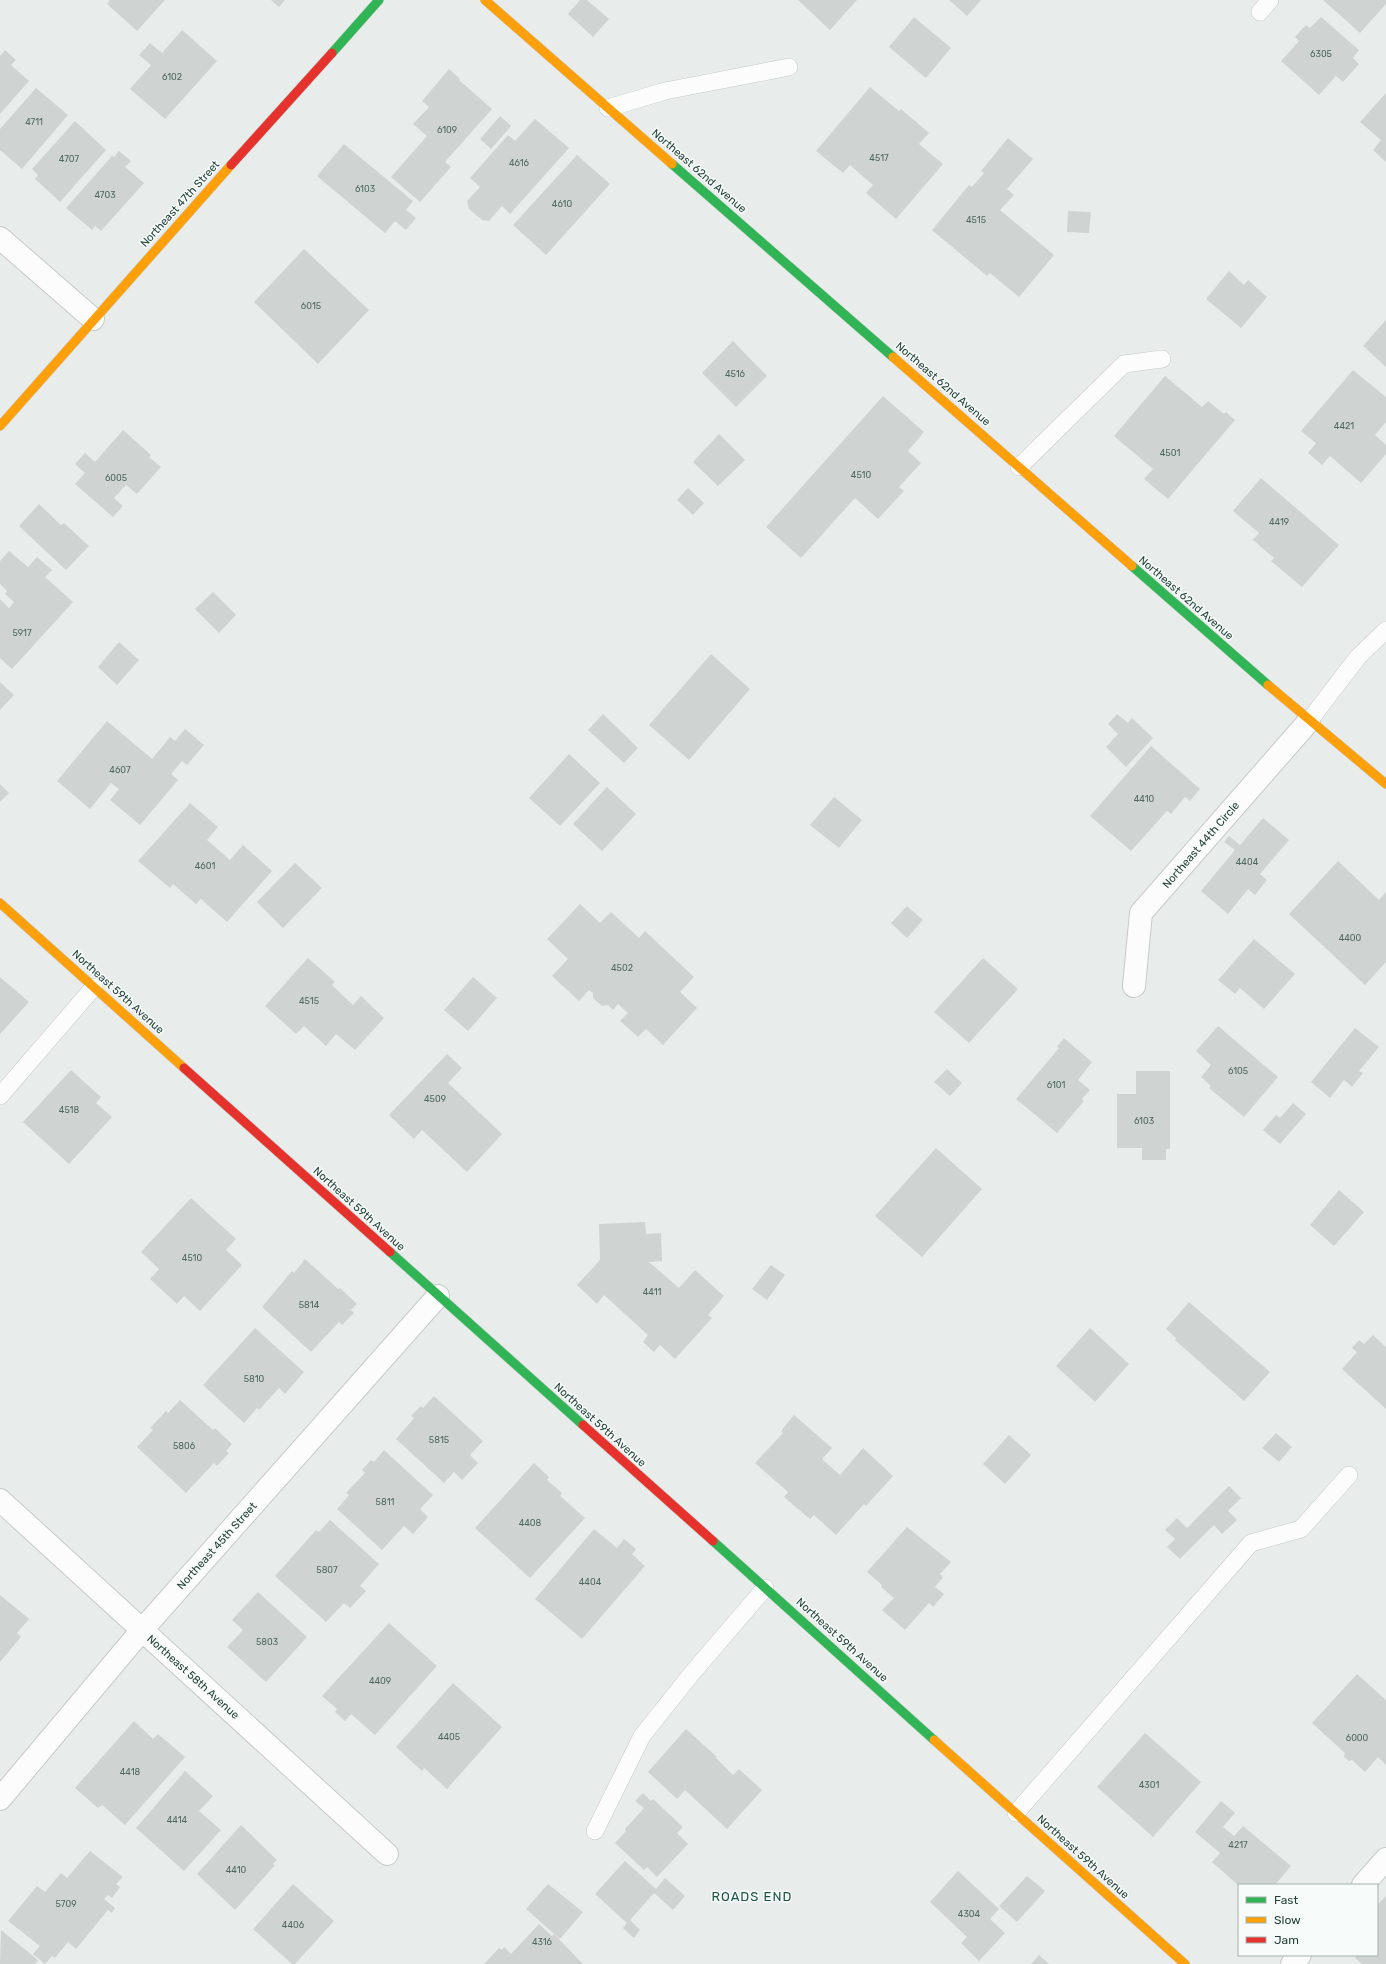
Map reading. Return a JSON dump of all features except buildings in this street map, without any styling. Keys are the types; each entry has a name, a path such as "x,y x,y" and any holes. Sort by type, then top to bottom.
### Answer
{"street":[{"name":"Northeast 47th Street","path":"0,426 93,319 379,0"},
{"name":"Northeast 62nd Avenue","path":"485,0 1309,721 1386,784"},
{"path":"0,238 93,319"},
{"name":"Northeast 44th Circle","path":"1134,986 1141,913 1309,721"},
{"name":"Northeast 59th Avenue","path":"0,903 1185,1964"},
{"name":"Northeast 45th Street","path":"0,1799 142,1630 438,1296"},
{"name":"Northeast 58th Avenue","path":"0,1500 387,1854"},
{"path":"1364,1884 1386,1859"},
{"path":"1292,1964 1299,1956"}],"lane":[{"path":"608,108 665,91 789,67"},
{"path":"1019,467 1124,364 1162,359"},
{"path":"1309,721 1358,657 1386,630"},
{"path":"0,1096 94,987"},
{"path":"1016,1813 1251,1543 1301,1529 1349,1475"},
{"path":"595,1831 642,1736 693,1672 765,1588"}],"traffic: fast":[{"path":"332,53 379,0"},
{"path":"672,164 893,357"},
{"path":"1132,566 1268,685"},
{"path":"390,1252 583,1425"},
{"path":"713,1541 934,1740"}],"traffic: slow":[{"path":"485,0 672,164"},
{"path":"0,426 231,165"},
{"path":"893,357 1132,566"},
{"path":"1268,685 1386,784"},
{"path":"0,903 184,1068"},
{"path":"934,1740 1185,1964"}],"traffic: jam":[{"path":"231,165 332,53"},
{"path":"184,1068 390,1252"},
{"path":"583,1425 713,1541"}],"district":[{"name":"ROADS END","path":"752,1896"}]}
